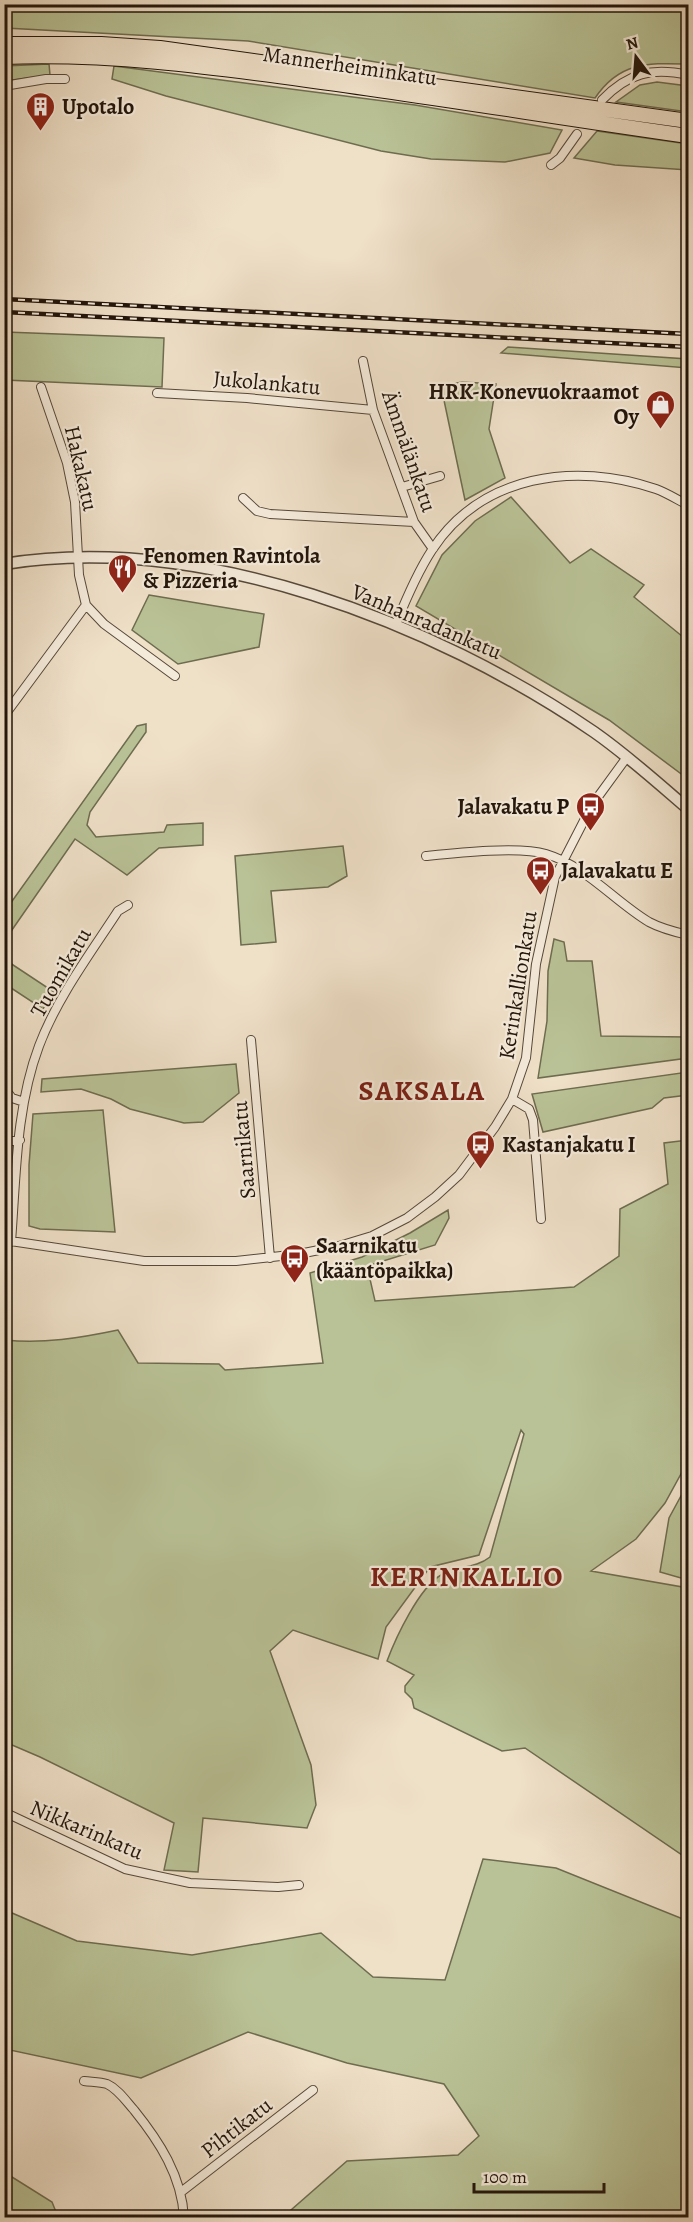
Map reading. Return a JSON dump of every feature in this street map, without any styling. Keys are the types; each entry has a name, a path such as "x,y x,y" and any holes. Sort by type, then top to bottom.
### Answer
{"main road":[{"name":"Mannerheiminkatu","path":"4,44 101,44 160,48 688,121"},
{"name":"Mannerheiminkatu","path":"4,57 91,57 159,61 395,92 688,136"}],"street":[{"path":"602,100 623,81 644,73 659,70 688,75"},
{"path":"4,86 65,79"},
{"path":"551,165 560,158 577,134"},
{"name":"Ämmälänkatu","path":"363,361 373,410 414,522 433,549"},
{"name":"Hakakatu","path":"41,387 67,464 75,502 82,590 86,605"},
{"name":"Jukolankatu","path":"157,393 247,398 373,410"},
{"path":"396,624 417,576 433,549 478,502 501,490 537,479 578,475 615,479 656,489 688,505"},
{"path":"402,487 440,476"},
{"path":"243,498 257,511 270,514 414,522"},
{"name":"Vanhanradankatu","path":"4,564 79,558 131,559 179,564 247,576 396,624 514,681 573,718 627,757 688,809"},
{"path":"4,716 86,605 104,624 175,676"},
{"name":"Kerinkallionkatu","path":"8,1241 144,1261 236,1261 270,1258 339,1246 372,1236 407,1218 459,1175 495,1127 512,1099 526,1058 536,964 555,877 592,805 627,757"},
{"path":"426,856 538,852 574,867 657,926 688,935"},
{"name":"Tuomikatu","path":"8,1241 24,1102 39,1045 65,993 118,911 128,905"},
{"name":"Saarnikatu","path":"251,1040 270,1258"},
{"path":"4,1088 12,1098 24,1102"},
{"path":"512,1099 529,1108 533,1119 541,1219"},
{"path":"4,1142 20,1140"},
{"name":"Nikkarinkatu","path":"4,1812 125,1869 190,1882 278,1887 299,1885"},
{"name":"Pihtikatu","path":"84,2081 108,2085 121,2094 148,2127 169,2160 181,2192 184,2217"},
{"name":"Pihtikatu","path":"181,2192 313,2090"}],"green space":[{"path":"5,4 688,5 688,64 648,65 625,71 614,77 595,98 248,41 5,28"},
{"path":"49,64 50,75 5,81 4,66"},
{"path":"114,66 415,105 562,130 550,153 505,162 431,159 381,151 166,96 112,79"},
{"path":"657,82 688,86 688,106 681,111 616,102 640,85"},
{"path":"597,131 688,144 688,170 615,165 574,158"},
{"path":"5,332 164,338 162,387 5,380"},
{"path":"508,347 688,359 688,368 501,353"},
{"path":"462,382 496,384 489,429 505,478 465,500 441,386"},
{"path":"511,497 570,563 591,549 644,585 634,597 688,641 688,779 609,720 416,606 442,555 475,521"},
{"path":"149,595 264,614 259,647 178,664 132,630"},
{"path":"146,724 146,732 90,812 87,825 96,837 164,832 167,825 203,823 203,845 159,848 127,875 75,839 5,940 5,911 137,726"},
{"path":"343,846 347,876 328,887 271,891 276,942 241,945 235,856"},
{"path":"554,939 564,942 567,961 592,961 601,1036 688,1037 688,1058 538,1078 547,1021 548,971"},
{"path":"4,959 54,992 43,1009 5,984"},
{"path":"236,1064 239,1093 203,1122 184,1123 130,1109 111,1099 81,1089 41,1092 42,1079"},
{"path":"688,1072 688,1095 664,1098 652,1108 543,1132 532,1094"},
{"path":"103,1110 115,1232 40,1229 29,1226 29,1165 33,1114"},
{"path":"688,1140 688,1461 665,1503 636,1539 591,1571 688,1588 688,1859 525,1748 502,1751 414,1708 412,1699 405,1692 405,1686 414,1675 387,1661 409,1614 433,1581 447,1572 478,1564 490,1557 524,1434 521,1430 479,1555 430,1567 386,1627 378,1659 293,1630 270,1651 311,1765 316,1805 307,1828 203,1818 198,1872 164,1870 174,1823 5,1742 5,1340 62,1340 118,1330 138,1363 219,1364 225,1370 323,1363 310,1273 362,1257 410,1233 448,1210 449,1218 435,1245 367,1266 375,1301 574,1287 619,1256 620,1209 668,1184 664,1143"},
{"path":"688,1483 688,1580 660,1572 669,1518"},
{"path":"483,1859 556,1868 688,1921 688,2217 283,2217 347,2161 458,2155 479,2136 444,2084 347,2063 248,2032 141,2078 5,2049 5,1910 77,1941 192,1955 321,1933 373,1977 445,1980"},
{"path":"4,2172 52,2202 58,2217 5,2217"}],"railway":[{"path":"4,299 688,334"},
{"path":"4,312 688,347"}],"place":[{"name":"Upotalo","path":"41,132"},
{"name":"HRK-Konevuokraamot Oy","path":"660,430"},
{"name":"Fenomen Ravintola & Pizzeria","path":"122,594"},
{"name":"Jalavakatu P","path":"590,832"},
{"name":"Jalavakatu E","path":"540,896"},
{"name":"Kastanjakatu I","path":"481,1170"},
{"name":"Saarnikatu (kääntöpaikka)","path":"295,1284"}],"district":[{"name":"SAKSALA","path":"422,1090"},
{"name":"KERINKALLIO","path":"467,1576"}]}
